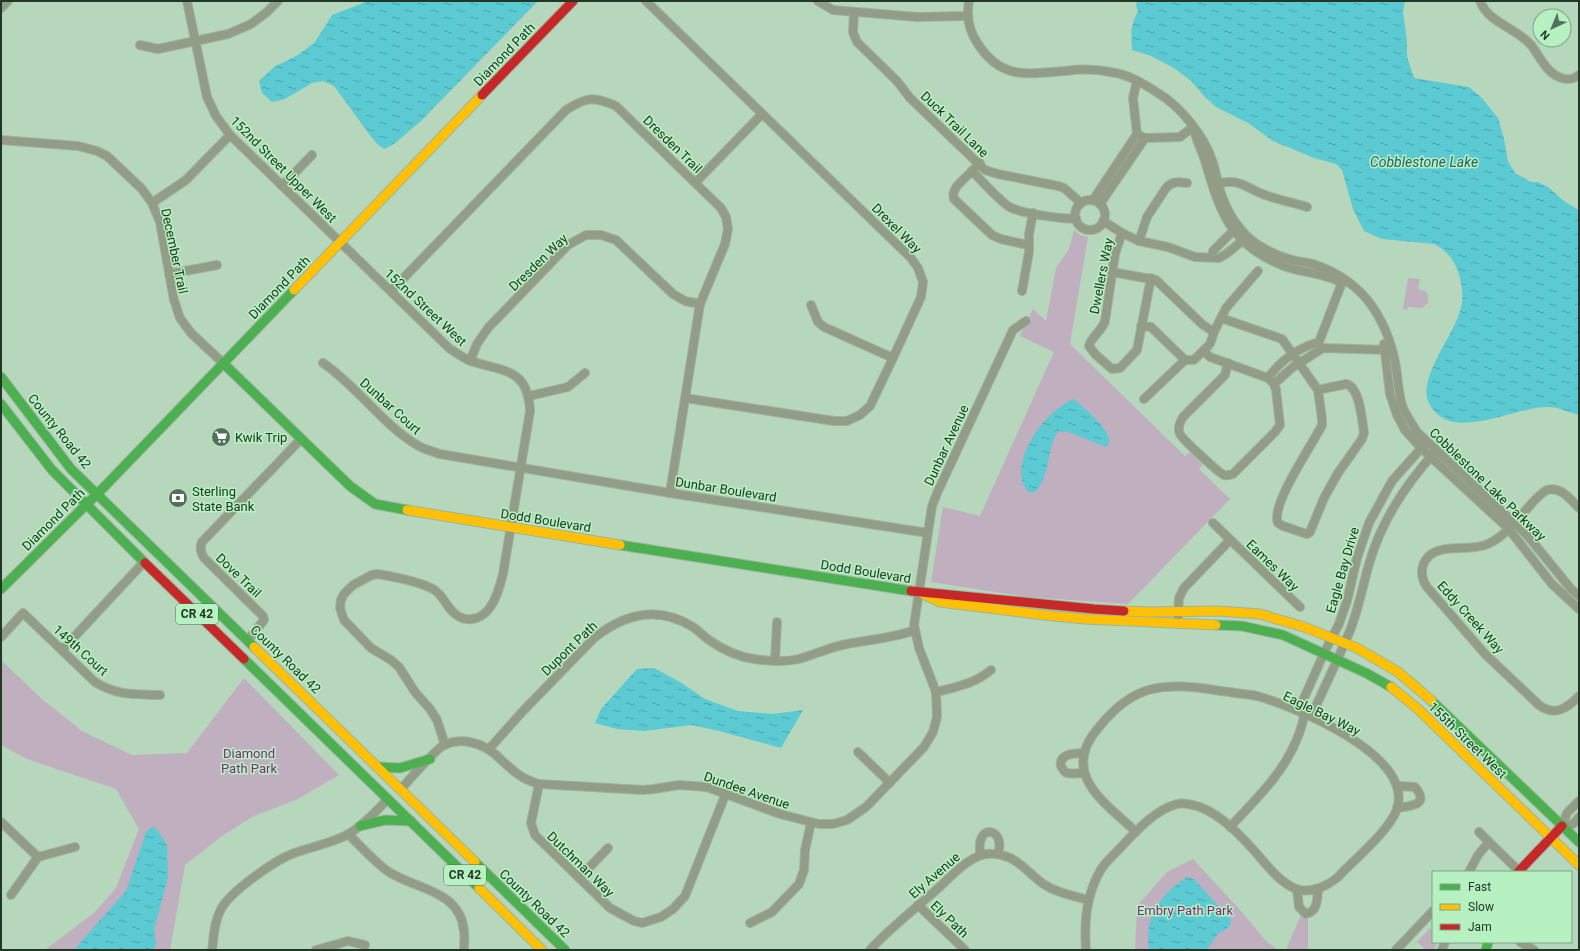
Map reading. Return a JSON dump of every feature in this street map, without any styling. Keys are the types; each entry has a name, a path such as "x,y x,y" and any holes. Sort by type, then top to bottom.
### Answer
{"main road":[{"name":"Diamond Path","path":"1,589 97,494 573,1"},
{"name":"Dodd Boulevard","path":"223,363 350,486 375,504 919,592"},
{"name":"County Road 42","path":"1,377 71,469 379,767 565,950"},
{"name":"CR 42","path":"1,404 52,470 144,562 542,950"},
{"name":"155th Street West","path":"919,592 943,593 966,597 1094,610 1179,612 1218,611 1260,614 1304,627 1356,648 1398,672 1421,690 1579,842"},
{"name":"155th Street West","path":"919,592 940,602 1044,615 1085,619 1242,626 1282,635 1337,659 1392,688 1418,709 1579,865"},
{"path":"379,767 392,770 404,768 430,759"},
{"path":"374,785 401,789"},
{"path":"388,799 418,805"},
{"path":"360,826 385,820 411,822"},
{"path":"1518,871 1562,826"}],"street":[{"path":"1,8 8,1"},
{"name":"152nd Street Upper West","path":"187,1 207,97 216,116 230,135 340,242"},
{"path":"140,45 158,49 228,34 250,24 278,1"},
{"name":"Drexel Way","path":"646,1 911,258 918,268 923,282 921,297 893,358 870,406 860,416 847,420 834,421 685,398"},
{"path":"818,1 833,10 936,18 968,16"},
{"name":"Cobblestone Lake Parkway","path":"969,1 969,28 979,47 992,60 1008,70 1022,74 1082,70 1111,72 1137,81 1166,98 1180,110 1193,128 1196,140 1215,184 1222,212 1245,239 1267,258 1342,281 1364,296 1384,326 1388,350 1390,394 1409,420 1424,445 1511,525 1527,535 1571,589 1579,596"},
{"path":"1480,1 1498,21 1530,44 1553,73 1558,77 1567,80 1576,78 1579,75"},
{"name":"Duck Trail Lane","path":"854,12 853,32 857,42 897,81 910,98 980,163 985,170 1064,188 1081,203"},
{"path":"1096,202 1137,134 1133,98 1137,81"},
{"name":"Dresden Trail","path":"391,291 566,110 580,101 599,99 616,106 696,182 721,208 726,218 728,229 725,244 700,304 670,492"},
{"path":"696,182 762,114"},
{"path":"1137,134 1145,138 1180,137 1193,128"},
{"path":"152,203 175,189 186,180 230,135"},
{"path":"1096,202 1145,138"},
{"name":"December Trail","path":"1,140 78,146 97,151 107,156 142,189 152,203 160,222 174,300 180,318 191,333 223,363"},
{"path":"282,186 312,155"},
{"path":"980,163 954,190 952,195 957,203 992,235 1001,239 1028,245"},
{"path":"972,171 1009,207 1033,213 1070,219 1076,218"},
{"path":"1139,241 1146,217 1169,184 1175,182 1187,183"},
{"path":"1215,184 1234,182 1242,184 1266,195 1307,207"},
{"path":"1089,200 1096,202 1104,210 1103,221 1098,227 1090,229 1081,226 1076,218 1076,210 1081,203 1089,200"},
{"path":"1022,291 1029,252 1028,234 1033,213"},
{"path":"1103,221 1122,233 1139,241 1172,248 1195,257 1219,258 1245,239"},
{"path":"1212,257 1213,251 1236,228"},
{"name":"Dwellers Way","path":"1122,233 1117,245 1103,327 1089,343 1090,349 1112,369 1116,370 1137,350 1151,278"},
{"name":"Dresden Way","path":"470,361 477,344 488,328 568,245 586,235 601,235 616,240 673,294 685,301 700,304"},
{"name":"152nd Street West","path":"340,242 450,349 470,361 512,373 523,383 529,396"},
{"path":"169,274 217,265"},
{"path":"1141,326 1151,327 1186,360 1194,360 1210,344 1214,332 1226,308 1258,270"},
{"path":"1112,272 1156,280 1162,284 1203,325 1214,332"},
{"path":"1271,381 1300,363 1321,345 1342,281"},
{"path":"811,305 818,322 824,327 893,358"},
{"path":"1221,318 1282,339 1318,390 1322,425 1288,483 1277,516 1278,523 1307,534 1310,532 1324,498 1338,473 1362,439 1364,433 1355,391 1350,385 1341,385 1318,390"},
{"name":"Dunbar Avenue","path":"919,592 932,506 1013,330 1026,321"},
{"path":"1228,363 1225,375 1183,417 1179,428 1180,435 1223,474 1228,475 1233,474 1275,432 1280,425 1279,410 1271,381 1282,361 1311,344 1388,350"},
{"path":"1204,350 1210,357 1271,381"},
{"path":"1144,400 1186,360"},
{"name":"Dunbar Court","path":"323,363 338,373 400,434 418,446 440,454 520,468"},
{"path":"401,789 445,745 437,720 430,709 415,692 399,667 391,660 371,648 344,620 340,608 341,600 350,588 368,576 377,574 434,590 443,597 452,611 462,618 475,619 490,608 500,585 530,411 529,396 568,387 585,373"},
{"name":"Dove Trail","path":"248,640 262,624 264,620 263,616 204,558 201,554 202,542 301,439"},
{"name":"Eagle Bay Drive","path":"1305,715 1301,705 1332,638 1347,601 1365,530 1392,481 1424,445"},
{"name":"Eagle Bay Drive","path":"1230,827 1281,770 1293,748 1305,715 1315,708 1359,606 1369,563 1387,519 1406,488 1434,454"},
{"name":"Dunbar Boulevard","path":"520,468 928,533"},
{"name":"Eddy Creek Way","path":"1579,508 1560,490 1549,489 1542,493 1497,539 1485,546 1439,550 1432,553 1426,558 1422,573 1423,580 1427,587 1486,654 1542,707 1550,710 1561,710 1568,707 1579,696"},
{"name":"Eames Way","path":"1213,523 1300,607"},
{"name":"Cobblestone Lake Parkway","path":"1511,525 1552,584 1579,609"},
{"name":"Eames Way","path":"1178,622 1179,598 1187,585 1230,540"},
{"path":"62,650 100,611 144,562"},
{"name":"Dundee Avenue","path":"445,745 462,741 472,742 489,749 519,776 528,781 539,784 643,790 680,785 693,785 707,787 726,793 780,814 811,823 833,824 847,820 861,812 919,752 929,740 937,717 936,692 919,648 915,630 919,592"},
{"name":"149th Court","path":"1,637 23,613 95,682 106,689 121,693 160,695"},
{"name":"Dupont Path","path":"489,749 523,711 594,638 605,629 631,617 644,614 661,614 685,622 709,640 730,652 752,659 801,659 832,648 852,643 900,636 915,630"},
{"path":"774,660 777,622"},
{"path":"936,692 969,684 991,670"},
{"name":"Eagle Bay Way","path":"1136,832 1099,797 1090,786 1084,773 1082,763 1083,753 1091,735 1116,709 1134,696 1150,689 1167,686 1256,696 1305,715 1352,738 1376,756 1390,771 1397,786 1397,808"},
{"path":"858,752 890,783"},
{"path":"1083,753 1066,756 1062,759 1061,764 1062,769 1068,773 1084,773"},
{"name":"Dutchman Way","path":"539,784 531,823 535,835 546,848 610,908 634,921 642,923 661,917 673,909 685,896 726,793"},
{"path":"1086,950 1085,929 1088,900 1100,870 1136,832 1162,810 1178,804 1193,805 1206,810 1230,827 1249,845 1280,879 1297,889 1318,889 1332,883 1338,877 1386,827 1397,808 1413,806 1419,803 1421,799 1420,792 1415,787 1397,786"},
{"path":"212,950 216,921 222,908 230,897 277,861 293,854 333,841 348,834 360,826 388,799"},
{"path":"1562,826 1567,813 1579,801"},
{"path":"1562,826 1573,824 1579,817"},
{"path":"1,822 38,857"},
{"path":"750,923 772,912 799,884 804,870 805,850 811,823"},
{"path":"980,855 980,840 983,835 988,832 992,832 996,835 999,841 998,854"},
{"path":"1479,832 1518,871"},
{"path":"348,834 387,871 401,879 443,896 454,905 461,916 464,931 464,950"},
{"path":"1470,871 1478,855 1489,842"},
{"path":"11,895 38,857 75,847"},
{"path":"579,878 608,848"},
{"name":"Ely Avenue","path":"870,950 918,905 936,891 957,870 980,855 998,854 1010,858 1020,864 1046,886 1088,900"},
{"path":"1297,889 1299,907 1306,914 1311,913 1315,909 1318,889"},
{"name":"Ely Path","path":"918,905 964,950"},
{"path":"1396,950 1432,912"},
{"path":"316,950 348,941 365,945"},
{"path":"1522,943 1534,950"}],"green space":[{"path":"1074,230 1080,235 1088,237 1070,344 1185,456 1190,452 1203,465 1199,469 1230,499 1128,604 1028,597 931,582 943,507 980,516 1054,352 1020,336 1033,309 1046,321 1056,268 1069,249"},
{"path":"1408,278 1420,279 1418,289 1425,291 1428,295 1428,303 1422,308 1408,307 1407,310 1403,309"},
{"name":"Diamond Path Park","path":"1,660 42,699 82,731 132,755 187,753 244,678 339,775 298,799 254,816 222,836 185,865 170,950 45,950 94,913 116,888 139,829 116,789 27,759 1,745"},
{"name":"Embry Path Park","path":"1193,859 1241,911 1266,941 1278,950 1135,950 1137,906 1167,872"},
{"path":"1301,915 1308,917 1308,950 1286,950"},
{"path":"1430,928 1432,931 1432,943 1437,943 1434,950 1426,950 1417,942"}],"water":[{"path":"368,1 538,1 421,121 394,144 384,149 377,144 369,134 334,86 323,81 312,83 285,99 272,102 262,93 259,81 274,67 298,55 315,42 332,15"},
{"name":"Cobblestone Lake","path":"1137,1 1405,1 1403,12 1407,41 1407,57 1414,78 1469,87 1481,97 1498,118 1508,161 1515,173 1531,182 1538,182 1548,187 1565,202 1579,210 1579,415 1547,407 1467,423 1452,421 1439,415 1429,403 1427,392 1428,380 1439,354 1459,315 1462,303 1462,288 1459,273 1451,258 1444,250 1434,244 1382,239 1364,231 1353,209 1342,170 1336,164 1314,158 1273,141 1248,123 1216,107 1191,81 1174,68 1151,56 1132,50 1132,30 1135,17 1138,12 1136,5"},
{"path":"1073,399 1104,429 1108,436 1109,442 1106,447 1071,433 1059,431 1052,443 1043,480 1039,488 1033,493 1026,488 1022,480 1024,456 1029,444 1044,422 1063,405"},
{"path":"654,668 680,682 705,699 738,711 773,714 803,710 781,748 692,725 644,731 617,729 595,723 601,709 637,669"},
{"path":"153,826 167,845 168,877 154,930 156,943 154,950 74,950 126,891 146,832"},
{"path":"1187,877 1194,879 1231,920 1230,926 1218,934 1206,950 1149,950 1149,927 1156,908 1169,891"}],"traffic: fast":[{"path":"1,589 106,485 294,290"},
{"path":"223,363 350,486 375,504 407,510"},
{"path":"1,377 71,469 254,647"},
{"path":"1,404 52,470 145,563"},
{"path":"620,545 911,591"},
{"path":"1216,625 1242,626 1283,635 1366,673 1391,687"},
{"path":"244,659 479,888"},
{"path":"1432,701 1579,842"},
{"path":"379,767 400,768 430,759"},
{"path":"360,826 385,820 411,821"},
{"path":"475,862 565,950"},
{"path":"1486,950 1488,943"}],"traffic: slow":[{"path":"294,290 482,95"},
{"path":"407,510 620,545"},
{"path":"923,594 940,602 1044,615 1085,619 1216,625"},
{"path":"1124,611 1218,611 1260,614 1304,627 1357,648 1398,672 1432,701"},
{"path":"254,647 475,862"},
{"path":"1391,687 1418,709 1579,865"},
{"path":"479,888 542,950"}],"traffic: jam":[{"path":"482,95 573,1"},
{"path":"145,563 244,659"},
{"path":"911,591 1124,611"},
{"path":"1519,871 1562,826"}],"place":[{"name":"Kwik Trip","path":"221,437"},
{"name":"Sterling State Bank","path":"178,498"}]}
